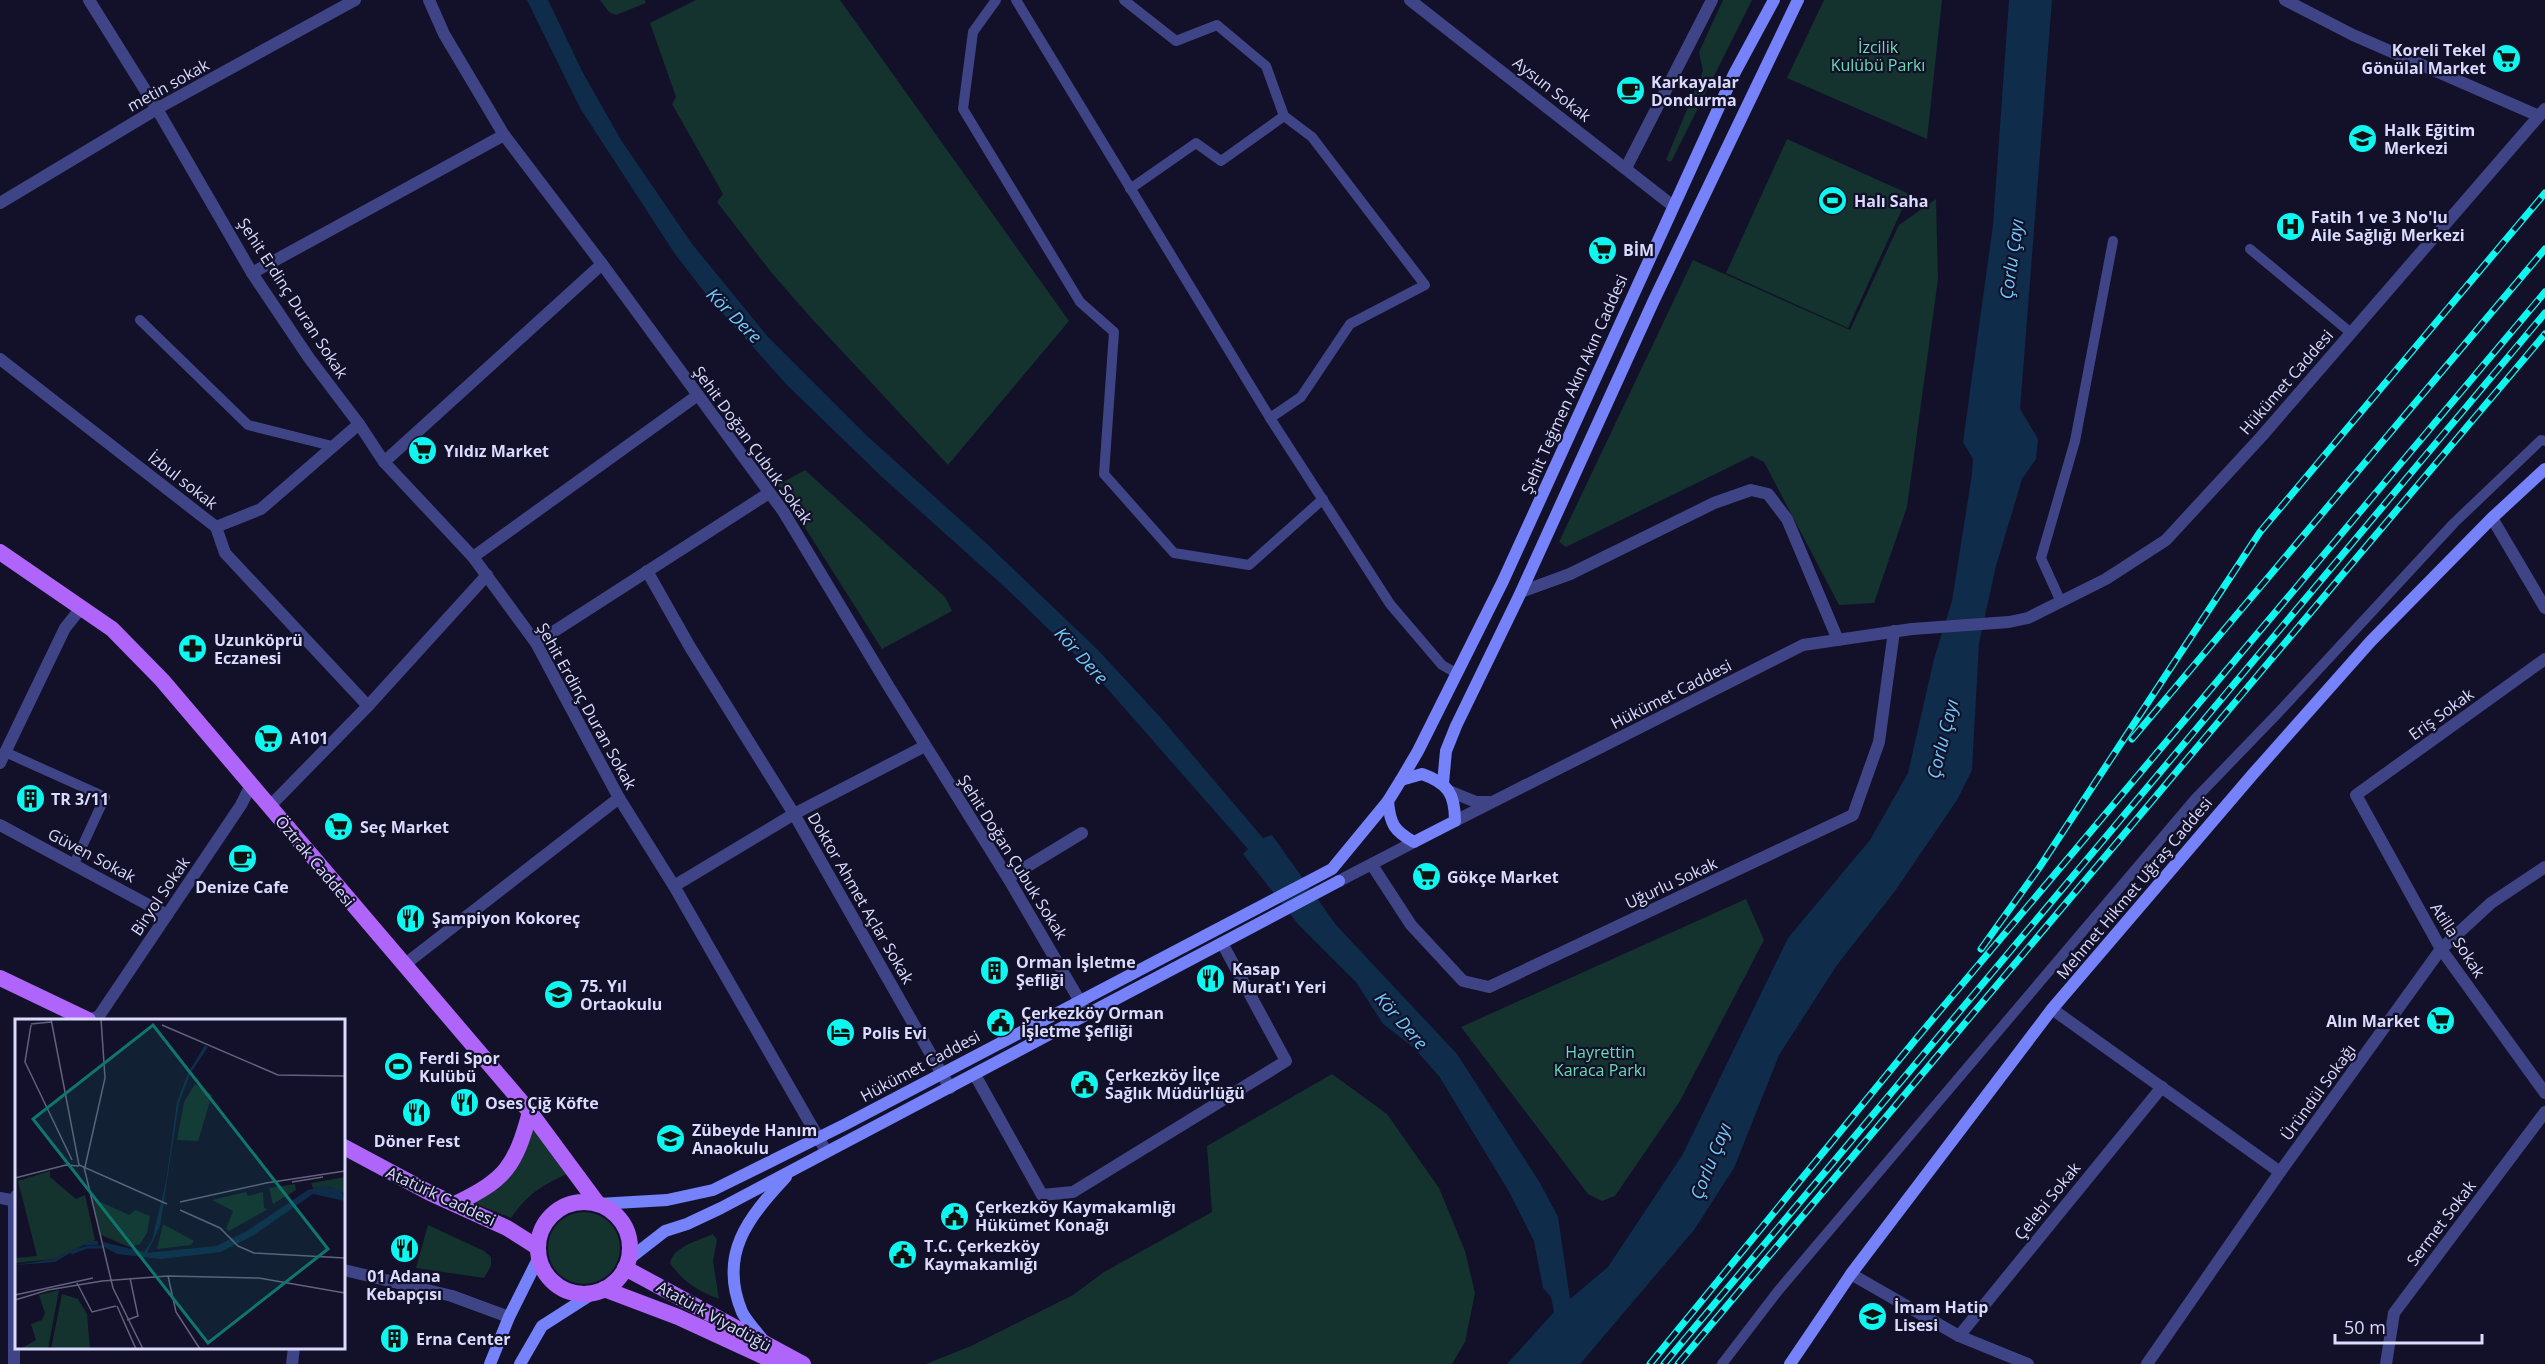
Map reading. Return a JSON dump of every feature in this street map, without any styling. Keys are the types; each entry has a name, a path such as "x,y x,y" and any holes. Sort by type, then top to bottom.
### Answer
{"main road":[{"name":"Şehit Teğmen Akın Akın Caddesi","path":"1401,780 1418,751 1503,581 1734,74 1774,0"},
{"path":"1446,787 1422,774 1401,780 1388,801 1393,825 1399,834 1414,842 1455,821 1455,803 1446,787 1446,751 1456,726 1521,592 1654,300 1798,0"},
{"name":"Mehmet Hikmet Uğraş Caddesi","path":"1790,1364 1851,1274 2052,1009 2238,791 2363,650 2492,518 2545,469"},
{"name":"Öztrak Caddesi","path":"0,552 112,629 162,680 530,1112 598,1204"},
{"name":"Hükümet Caddesi","path":"598,1204 667,1200 713,1190 819,1138 1332,869 1388,801"},
{"name":"Hükümet Caddesi","path":"627,1263 665,1231 687,1224 721,1208 1340,881"},
{"path":"0,978 87,1019"},
{"path":"975,1075 972,1065 990,1048"},
{"path":"946,1072 966,1068 975,1075"},
{"path":"455,1204 490,1186 507,1170 520,1145 530,1112"},
{"name":"Atatürk Caddesi","path":"345,1148 507,1228 538,1252"},
{"path":"766,1345 743,1313 734,1283 733,1264 737,1244 757,1209 794,1168"},
{"path":"490,1364 538,1252 540,1233 547,1220 557,1210 570,1204 584,1202 598,1204 613,1212 624,1225 630,1242 627,1263 615,1282 542,1326 520,1364"},
{"path":"538,1252 545,1273 553,1283 565,1291 578,1294 598,1292"},
{"name":"Atatürk Viyadüğü","path":"627,1263 766,1345 803,1364"},
{"name":"Atatürk Viyadüğü","path":"598,1292 654,1307 780,1364"}],"street":[{"name":"Şehit Erdinç Duran Sokak","path":"89,0 157,109 252,273 309,358 359,424 384,462 473,557 536,643 619,798 674,886 826,1151"},
{"name":"metin sokak","path":"0,203 157,109 355,0"},
{"name":"Şehit Doğan Çubuk Sokak","path":"429,0 444,34 504,135 602,264 783,512 1008,878 1088,1015"},
{"name":"Aysun Sokak","path":"1410,0 1673,206"},
{"path":"1626,168 1712,0"},
{"path":"2285,0 2353,35 2542,112"},
{"name":"Hükümet Caddesi","path":"1455,821 1803,645 1894,631 2009,622 2028,618 2106,579 2166,540 2261,437 2542,112"},
{"path":"252,273 504,135"},
{"path":"384,462 602,264"},
{"name":"İzbul sokak","path":"0,359 216,527 225,553 368,705"},
{"path":"473,557 698,395"},
{"path":"216,527 261,509 359,424"},
{"path":"1521,592 1570,574 1714,503 1751,489 1768,494 1787,519 1838,640"},
{"path":"536,643 770,493"},
{"path":"2492,518 2545,608"},
{"path":"647,571 690,647 794,814 925,746"},
{"path":"269,807 368,705 487,575"},
{"path":"4,748 64,628 81,608"},
{"name":"Uğurlu Sokak","path":"1372,865 1411,925 1463,981 1489,987 1853,815 1880,742 1894,631"},
{"name":"Eriş Sokak","path":"2356,795 2545,659"},
{"name":"Biryol Sokak","path":"92,1019 99,1016 241,805 251,785"},
{"path":"1446,787 1476,802 1494,802"},
{"name":"Atilla Sokak","path":"2356,795 2441,949 2545,1093"},
{"path":"404,965 619,798"},
{"name":"Doktor Ahmet Açlar Sokak","path":"674,886 794,814 946,1072 950,1088"},
{"name":"Güven Sokak","path":"0,825 167,915"},
{"path":"1008,878 1082,833"},
{"path":"1340,881 1414,842"},
{"name":"Üründül Sokağı","path":"2147,1364 2280,1172 2441,949 2491,903 2545,867"},
{"path":"975,1075 1042,1195 1073,1192 1287,1060 1222,943"},
{"path":"2052,1009 2280,1172"},
{"name":"Çelebi Sokak","path":"1959,1336 2162,1087"},
{"name":"Sermet Sokak","path":"2386,1364 2394,1313 2545,1112"},
{"path":"0,1198 15,1199"},
{"path":"345,1270 452,1296 509,1317"},
{"path":"1851,1274 1959,1336 2028,1364"},
{"path":"14,1364 15,1282"},
{"path":"292,1364 294,1349"}],"lane":[{"path":"996,0 973,32 963,109 1080,302 1114,332 1104,474 1174,553 1249,565 1323,499"},
{"path":"1016,0 1270,418 1390,603 1442,665 1456,673"},
{"path":"1124,0 1176,41 1217,25 1266,66 1284,116 1312,136 1425,285 1350,324 1301,397 1270,418"},
{"path":"1130,189 1196,143 1221,161 1284,116"},
{"path":"2061,602 2041,558 2075,441 2113,241"},
{"path":"2250,249 2351,333"},
{"path":"140,320 248,425 332,446"},
{"path":"1722,1364 1785,1282 2195,798 2278,713 2454,523 2523,456 2541,440 2545,441"},
{"path":"4,748 105,797 74,864"}],"green space":[{"path":"600,0 645,0 646,3 616,15 609,12"},
{"path":"696,0 840,0 1069,321 948,465 812,319 771,272 717,202 723,194 672,104 676,97 650,23"},
{"path":"1723,0 1752,0 1671,162 1666,160 1703,71 1699,52"},
{"name":"İzcilik Kulübü Parkı","path":"1824,0 1942,0 1927,139 1787,78"},
{"path":"1787,139 1909,194 1848,328 1726,273"},
{"path":"1936,199 1938,279 1907,507 1874,603 1839,605 1764,462 1752,456 1566,547 1559,542 1693,260 1850,330 1899,225"},
{"path":"805,470 945,597 952,611 882,649 778,485"},
{"name":"Hayrettin Karaca Parkı","path":"1746,899 1764,940 1680,1101 1615,1196 1602,1201 1588,1194 1461,1027"},
{"path":"1332,1074 1387,1114 1439,1188 1465,1251 1475,1293 1465,1342 1452,1364 926,1364 971,1346 1073,1295 1104,1272 1212,1212 1207,1146"},
{"path":"531,1126 567,1174 535,1192 511,1218 471,1202"},
{"path":"584,1212 604,1218 614,1228 620,1248 614,1268 604,1278 584,1284 564,1278 554,1268 548,1248 554,1228 564,1218"},
{"path":"428,1225 484,1251 491,1257 491,1266 484,1278 416,1268"},
{"path":"713,1234 717,1240 713,1261 719,1299 691,1285 670,1263 672,1257 681,1248"}],"water":[{"path":"527,0 548,0 583,73 621,140 692,244 768,337 866,435 986,543 1097,649 1161,718 1263,838 1272,835 1336,925 1457,1054 1540,1183 1558,1217 1570,1299 1608,1267 1683,1154 1788,938 1870,840 1908,773 1934,659 1952,601 1972,474 1973,459 1963,442 1993,225 2009,0 2052,0 2020,409 2038,439 2036,459 2022,479 1996,566 1979,643 1972,770 1957,800 1895,891 1837,965 1779,1055 1734,1168 1694,1230 1580,1364 1507,1364 1554,1312 1551,1297 1543,1288 1534,1241 1508,1190 1439,1076 1413,1047 1383,1024 1356,982 1298,924 1243,854 1248,849 1091,670 1008,590 882,477 787,385 709,298 675,254 580,108"}],"railway":[{"path":"1981,949 2039,868 2260,532 2545,193"},
{"path":"2132,739 2545,249"},
{"path":"1650,1364 1916,1039 2545,292"},
{"path":"1664,1364 2545,313"},
{"path":"1678,1364 2545,334"}],"place":[{"name":"Koreli Tekel Gönülal Market","path":"2507,59"},
{"name":"Karkayalar Dondurma","path":"1630,91"},
{"name":"Halk Eğitim Merkezi","path":"2363,139"},
{"name":"Halı Saha","path":"1833,201"},
{"name":"Fatih 1 ve 3 No'lu Aile Sağlığı Merkezi","path":"2290,226"},
{"name":"BİM","path":"1602,250"},
{"name":"Yıldız Market","path":"423,451"},
{"name":"Uzunköprü Eczanesi","path":"193,649"},
{"name":"A101","path":"269,738"},
{"name":"TR 3/11","path":"30,799"},
{"name":"Seç Market","path":"339,827"},
{"name":"Denize Cafe","path":"242,859"},
{"name":"Gökçe Market","path":"1426,877"},
{"name":"Şampiyon Kokoreç","path":"411,918"},
{"name":"Orman İşletme Şefliği","path":"995,971"},
{"name":"Kasap Murat'ı Yeri","path":"1211,978"},
{"name":"75. Yıl Ortaokulu","path":"559,995"},
{"name":"Alın Market","path":"2441,1021"},
{"name":"Çerkezköy Orman İşletme Şefliği","path":"1000,1022"},
{"name":"Polis Evi","path":"841,1033"},
{"name":"Ferdi Spor Kulübü","path":"398,1067"},
{"name":"Çerkezköy İlçe Sağlık Müdürlüğü","path":"1084,1084"},
{"name":"Oses Çiğ Köfte","path":"464,1103"},
{"name":"Döner Fest","path":"417,1113"},
{"name":"Zübeyde Hanım Anaokulu","path":"671,1139"},
{"name":"Çerkezköy Kaymakamlığı Hükümet Konağı","path":"954,1216"},
{"name":"01 Adana Kebapçısı","path":"404,1248"},
{"name":"T.C. Çerkezköy Kaymakamlığı","path":"903,1255"},
{"name":"İmam Hatip Lisesi","path":"1873,1316"},
{"name":"Erna Center","path":"395,1339"}],"water label":[{"name":"Çorlu Çayı","path":"2012,259"},
{"name":"Kör Dere","path":"734,316"},
{"name":"Kör Dere","path":"1081,656"},
{"name":"Çorlu Çayı","path":"1943,739"},
{"name":"Kör Dere","path":"1401,1021"},
{"name":"Çorlu Çayı","path":"1711,1161"}]}
